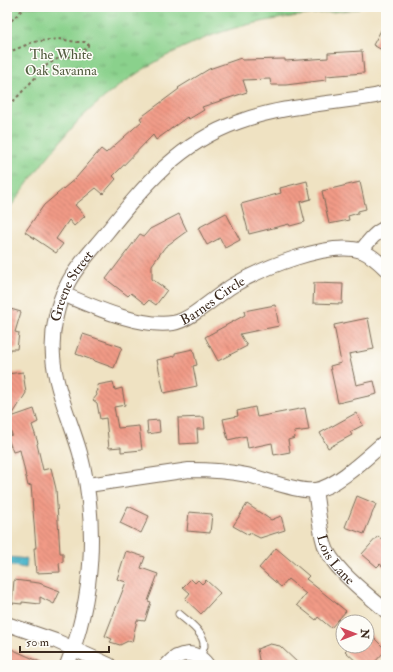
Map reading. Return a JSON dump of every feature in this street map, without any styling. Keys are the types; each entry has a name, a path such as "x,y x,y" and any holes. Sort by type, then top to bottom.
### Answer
{"street":[{"name":"Greene Street","path":"67,665 84,612 90,570 90,517 88,485 80,452 55,370 53,336 63,294 78,267 136,196 179,154 207,136 238,122 275,111 360,99 386,93"},
{"path":"361,251 380,230 386,228"},
{"name":"Barnes Circle","path":"63,294 135,321 158,325 175,323 191,315 232,286 255,273 283,262 316,253 350,249 361,251 379,262 386,269"},
{"path":"88,485 189,470 205,470 246,475 293,488 315,490 332,484 342,478 386,442"},
{"name":"Lois Lane","path":"315,490 324,543 329,555 339,568 386,611"},
{"path":"7,624 73,648 109,665"},
{"path":"167,665 173,658 180,655 189,654 196,655 204,661"}],"lane":[{"path":"179,614 192,625 203,639 204,661"}],"path":[{"path":"7,25 25,7"},
{"path":"7,53 33,42 58,39 85,42 88,44 88,47 78,55 57,59 47,65 7,108"}],"green space":[{"name":"The White Oak Savanna","path":"7,7 359,7 358,9 281,18 235,28 192,44 151,65 131,77 95,105 78,121 46,159 7,212"}],"water":[{"path":"8,557 27,559 26,568 7,565"}],"building":[{"path":"386,21 386,52 373,45"},
{"path":"362,51 364,73 326,76 326,80 286,85 271,85 270,79 243,80 247,92 202,107 204,110 189,119 187,117 156,140 153,135 113,176 116,179 103,194 96,188 75,205 85,216 74,226 69,220 56,239 63,244 56,253 25,232 44,205 76,178 101,149 106,153 142,121 140,118 179,89 178,88 209,69 241,58 242,60 285,59 285,61 328,58 328,53"},
{"path":"307,181 311,199 300,202 305,222 290,226 289,224 249,234 241,204 281,193 280,188"},
{"path":"360,182 366,209 348,216 349,220 329,224 322,191"},
{"path":"226,213 240,240 225,248 220,238 207,245 198,228"},
{"path":"179,214 187,231 165,247 152,265 152,279 167,290 156,305 149,300 145,304 131,293 128,296 106,279 140,234 144,236 150,229"},
{"path":"314,283 343,284 342,304 313,303"},
{"path":"275,305 279,326 240,334 247,346 218,361 205,337 245,315 244,311"},
{"path":"7,308 21,312 15,332 19,333 17,349 11,349 10,352 7,352"},
{"path":"368,318 374,349 349,354 356,385 374,381 377,394 338,403 330,366 341,363 334,325"},
{"path":"83,334 122,347 114,368 76,354"},
{"path":"193,349 197,365 193,366 197,386 164,393 157,360 175,356 175,353"},
{"path":"23,372 26,393 11,417 34,409 38,422 32,425 38,443 43,470 51,468 56,489 60,553 63,553 63,562 59,563 60,572 36,573 34,548 36,548 31,485 28,486 20,450 13,452 7,436 12,435 8,422 7,424 7,374"},
{"path":"113,382 115,390 122,388 125,405 114,407 118,428 139,426 142,450 121,452 121,447 109,448 106,418 100,419 97,403 93,400 97,395 97,385"},
{"path":"255,407 257,417 305,408 309,430 294,432 295,438 288,440 290,452 274,455 272,443 248,448 246,436 228,440 223,419 238,416 237,411"},
{"path":"356,413 363,425 350,432 352,435 328,448 320,433"},
{"path":"204,417 205,429 197,429 198,443 179,444 178,418"},
{"path":"159,420 160,432 148,434 147,421"},
{"path":"357,496 376,504 364,534 345,527"},
{"path":"247,504 271,520 281,516 285,530 260,538 250,533 249,535 233,526"},
{"path":"128,506 149,516 141,533 120,523"},
{"path":"189,512 212,514 210,533 187,531"},
{"path":"378,536 386,543 386,569 380,564 377,567 362,554"},
{"path":"276,548 309,576 306,579 346,611 343,614 335,614 335,623 331,628 318,617 316,620 297,605 306,594 288,579 281,587 259,568"},
{"path":"126,551 145,557 141,568 158,574 148,601 151,602 145,621 137,620 132,642 128,641 120,645 110,642 112,639 105,636 126,582 117,579"},
{"path":"191,579 195,583 198,580 202,584 206,580 220,593 201,614 185,599 190,593 183,587"},
{"path":"14,580 39,583 60,591 54,604 40,597 40,604 22,602 22,604 12,603"},
{"path":"375,639 386,650 372,665 360,665 348,654 375,654"},
{"path":"270,644 280,646 300,665 260,665 257,649"},
{"path":"7,647 47,665 7,665"}]}
